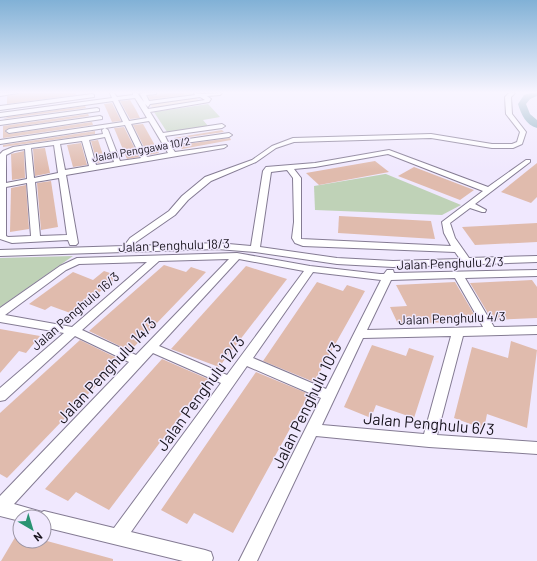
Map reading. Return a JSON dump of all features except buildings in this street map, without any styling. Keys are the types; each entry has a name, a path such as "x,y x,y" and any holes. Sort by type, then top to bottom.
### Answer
{"street":[{"path":"0,124 33,119"},
{"path":"9,131 92,119"},
{"path":"100,119 118,164"},
{"path":"126,119 145,160"},
{"path":"0,142 151,119"},
{"path":"152,119 173,155"},
{"path":"127,248 133,240 172,213 185,198 203,182 220,174 254,162 269,149 281,144 298,140 423,136 454,138 492,146 513,146 520,143 523,132 513,119"},
{"path":"161,135 222,126"},
{"path":"167,144 229,134"},
{"path":"72,237 12,240 2,237 3,155 5,152 28,147 106,135"},
{"path":"84,138 93,168"},
{"path":"57,143 74,250"},
{"name":"Jalan Penggawa 10/2","path":"2,186 93,168 224,146"},
{"path":"28,147 36,239"},
{"path":"255,249 263,205 267,171 269,169 315,165 389,152 489,190"},
{"path":"468,262 457,249 446,227 446,222 528,161"},
{"path":"289,168 297,178 298,222 296,238 298,241 303,243 457,249"},
{"path":"469,205 482,210"},
{"path":"0,253 217,246 255,249 338,261 394,264 537,259"},
{"name":"Jalan Penghulu 16/3","path":"0,395 169,247"},
{"name":"Jalan Penghulu 18/3","path":"0,313 63,268 78,261 237,256 310,269 364,276"},
{"name":"Jalan Penghulu 14/3","path":"0,508 237,256"},
{"name":"Jalan Penghulu 10/3","path":"248,561 315,430 329,396 364,334 387,277 394,264"},
{"name":"Jalan Penghulu 12/3","path":"118,536 310,269"},
{"name":"Jalan Penghulu 2/3","path":"364,276 387,277 537,273"},
{"path":"458,275 491,332"},
{"path":"0,318 74,331 138,361"},
{"name":"Jalan Penghulu 4/3","path":"364,334 537,330"},
{"path":"429,441 458,333"},
{"path":"151,347 229,381"},
{"path":"245,360 329,396"},
{"name":"Jalan Penghulu 6/3","path":"315,430 429,441 537,448"},
{"path":"0,508 12,511"},
{"path":"52,521 205,558"}],"green space":[{"path":"159,119 208,119 203,120 208,126 167,132"},
{"path":"386,174 461,205 442,215 315,210 314,186"},
{"path":"73,256 0,307 0,258"}],"waterway":[{"path":"531,119 537,125"}]}
